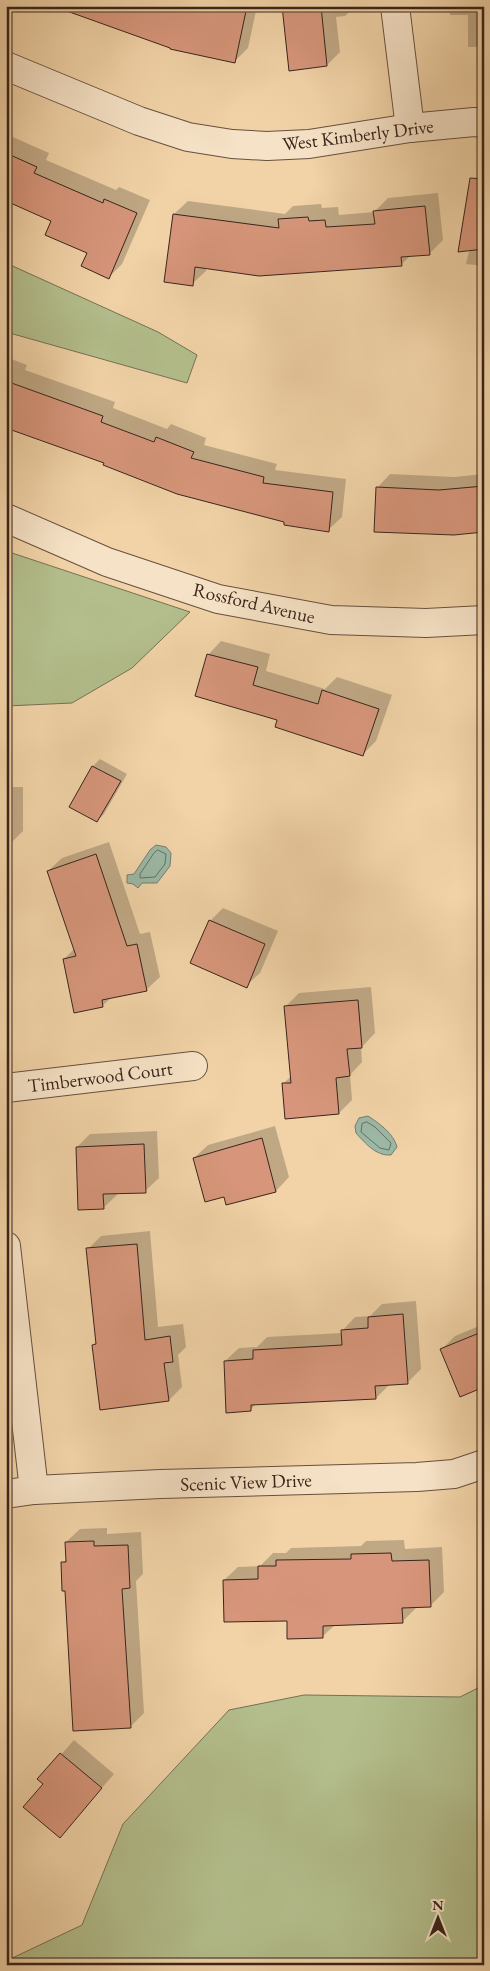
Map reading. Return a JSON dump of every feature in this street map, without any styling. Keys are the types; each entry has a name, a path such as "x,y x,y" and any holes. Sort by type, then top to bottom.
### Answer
{"street":[{"path":"395,6 410,128"},
{"name":"West Kimberly Drive","path":"6,66 140,121 188,137 232,144 268,146 309,144 410,128 474,122 484,123"},
{"name":"Rossford Avenue","path":"6,518 107,562 218,599 331,620 426,624 484,620"},
{"name":"Timberwood Court","path":"6,1088 193,1066"},
{"path":"6,1246 34,1490"},
{"name":"Scenic View Drive","path":"6,1494 34,1490 242,1481 417,1477 454,1474 484,1464"}],"green space":[{"path":"6,263 158,332 197,355 187,383 6,332"},
{"path":"6,551 190,612 132,668 72,703 6,706"},
{"path":"484,1685 484,1965 6,1965 6,1961 82,1925 123,1824 229,1710 304,1695 460,1697"}],"water":[{"path":"156,845 166,847 171,853 170,866 157,883 142,883 138,888 133,884 127,883 127,875 134,874 150,850"},
{"path":"368,1116 381,1125 393,1138 397,1147 391,1155 381,1154 376,1151 356,1133 355,1126 359,1118"}],"building":[{"path":"64,6 222,6 246,11 235,63 170,49 64,10"},
{"path":"282,6 321,6 327,66 289,71"},
{"path":"6,153 37,167 34,173 103,203 104,199 137,213 109,279 81,266 87,253 45,235 51,221 6,201"},
{"path":"470,178 484,179 484,249 458,252"},
{"path":"425,206 430,255 401,257 402,266 259,276 195,267 193,286 164,282 173,214 279,228 278,219 308,217 309,221 325,220 326,227 375,224 373,211"},
{"path":"6,381 103,416 101,422 154,442 156,437 194,452 191,458 264,477 263,483 333,492 329,532 284,525 284,522 177,494 103,465 104,463 6,428"},
{"path":"484,486 484,532 454,535 374,532 376,487 439,490"},
{"path":"207,654 258,667 253,685 318,704 322,690 379,709 363,756 275,727 277,720 195,696"},
{"path":"92,766 121,781 97,822 69,807"},
{"path":"96,854 127,946 137,944 147,991 102,1000 103,1007 74,1013 63,959 76,956 47,871"},
{"path":"209,920 265,944 247,988 190,963"},
{"path":"358,1000 362,1048 347,1049 350,1076 336,1078 339,1114 285,1119 282,1083 291,1083 284,1006"},
{"path":"262,1138 276,1192 226,1205 224,1197 205,1202 193,1158"},
{"path":"144,1144 146,1193 103,1194 104,1209 78,1210 76,1147"},
{"path":"137,1244 145,1340 170,1336 173,1362 164,1363 169,1401 100,1410 92,1345 96,1344 86,1248"},
{"path":"403,1314 408,1384 375,1386 376,1399 251,1405 251,1411 226,1413 224,1361 253,1359 253,1350 342,1345 341,1330 368,1328 368,1317"},
{"path":"484,1331 484,1387 460,1397 440,1349"},
{"path":"94,1541 94,1546 128,1545 130,1588 122,1589 131,1728 73,1731 65,1591 62,1591 61,1562 66,1562 65,1542"},
{"path":"391,1553 392,1561 429,1560 431,1607 402,1608 403,1623 323,1626 323,1638 287,1639 287,1621 224,1622 223,1580 258,1579 258,1566 276,1566 276,1560 351,1559 351,1554"},
{"path":"60,1753 102,1788 60,1838 23,1807 43,1784 37,1779"}]}
